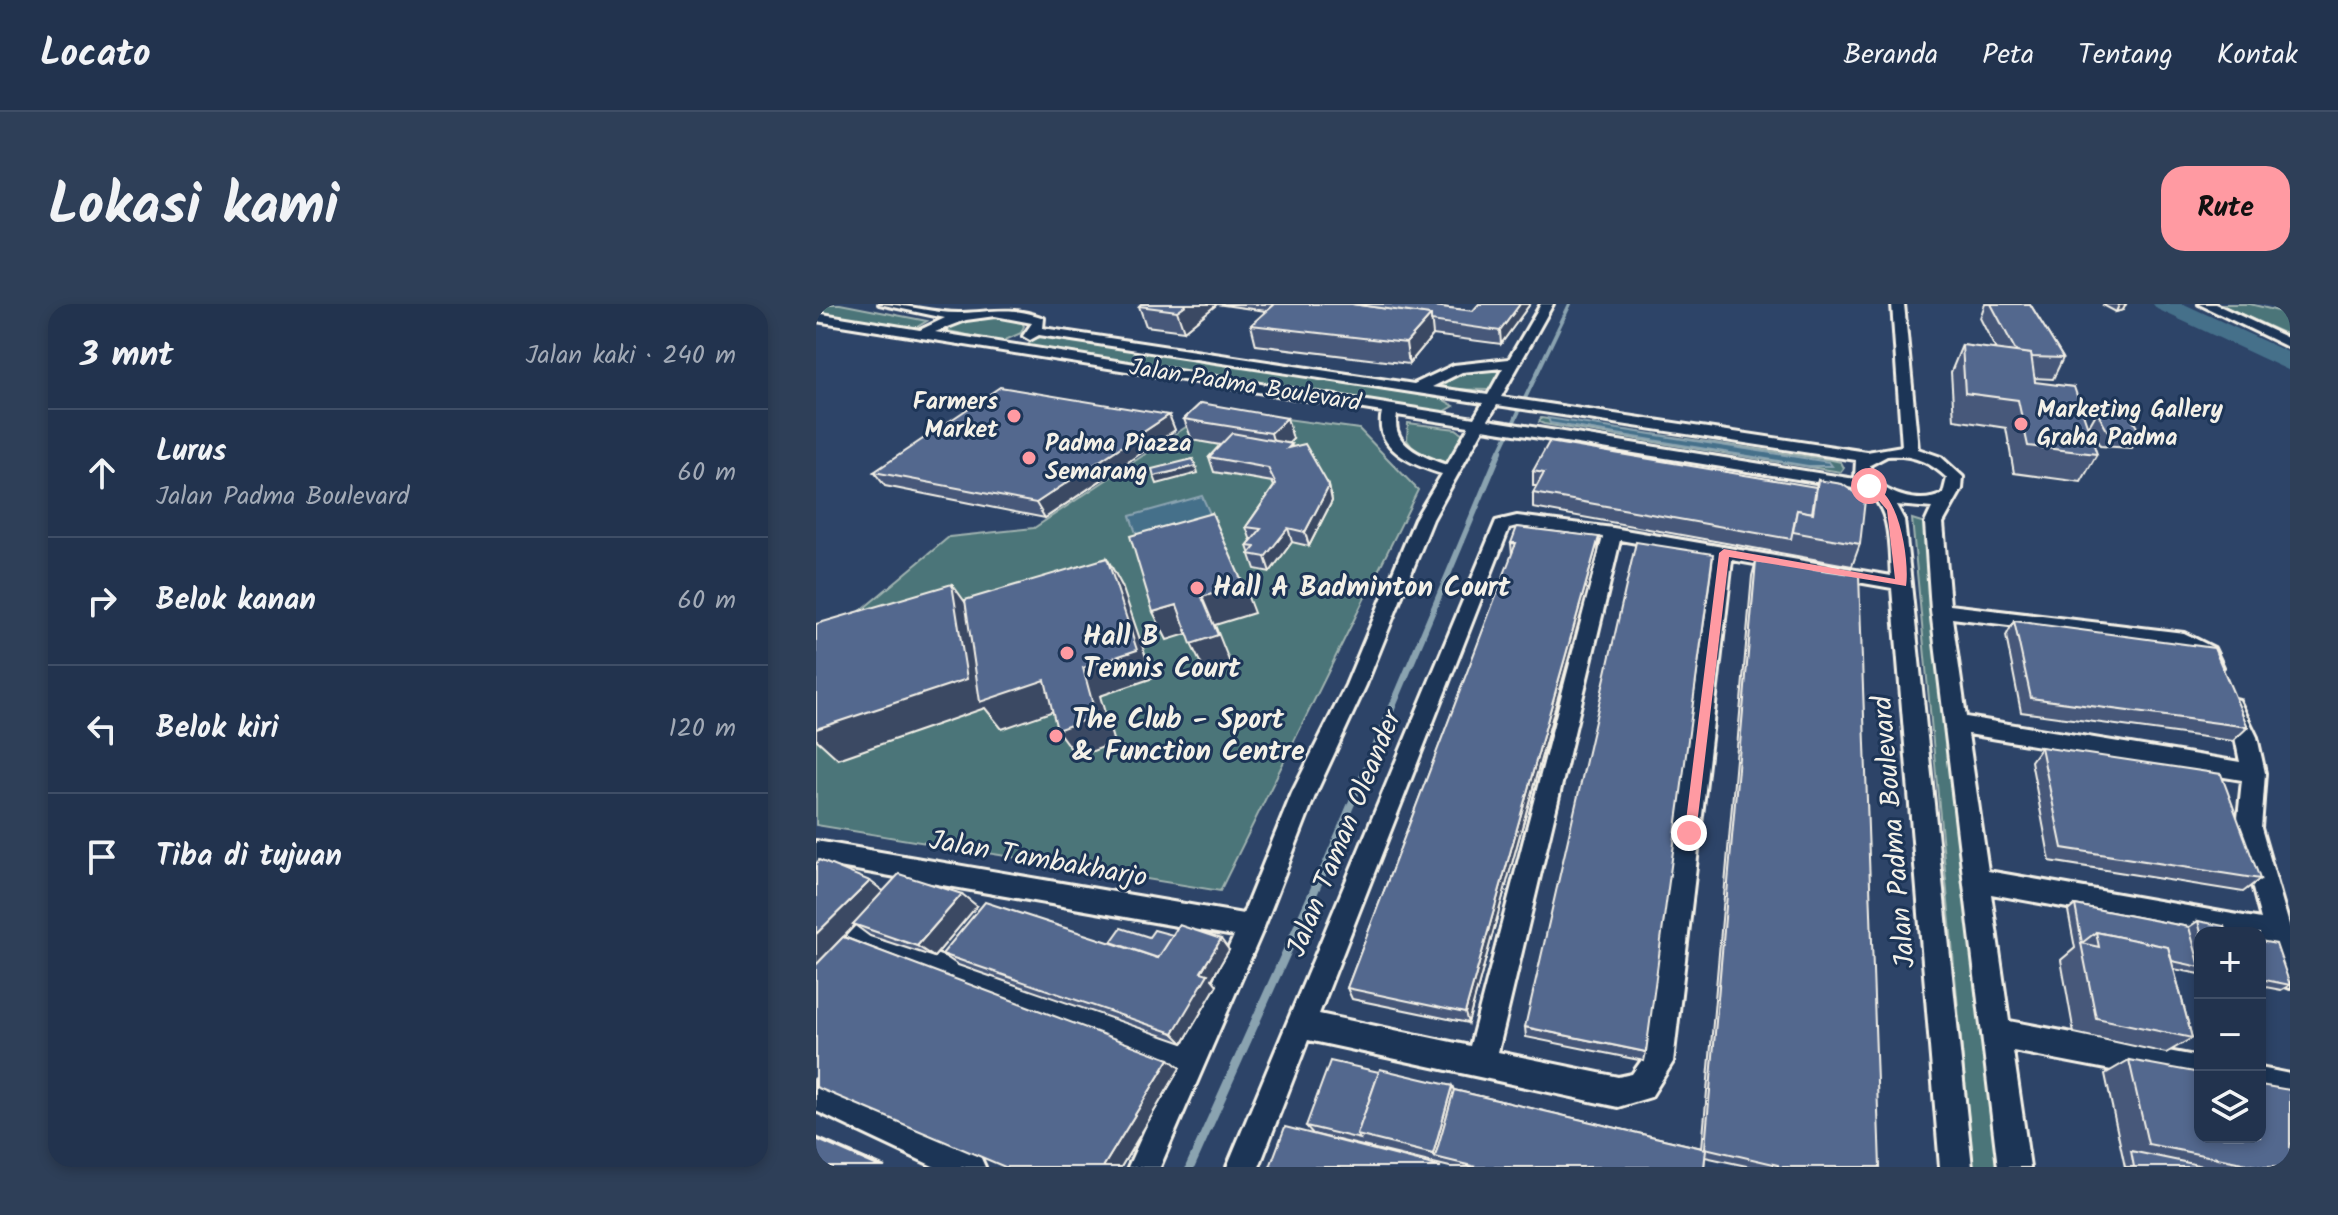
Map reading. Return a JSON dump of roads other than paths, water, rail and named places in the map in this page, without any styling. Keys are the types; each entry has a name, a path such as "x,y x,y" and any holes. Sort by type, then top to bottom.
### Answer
{"street":[{"path":"885,304 958,316"},
{"path":"1030,315 1042,304"},
{"path":"1144,1167 1251,927 1304,793 1356,685 1424,519 1547,304"},
{"path":"1898,304 1910,452"},
{"path":"2205,304 2290,344"},
{"path":"816,317 922,334 958,316 1007,307 1039,321 1036,331 1009,350"},
{"name":"Jalan Padma Boulevard","path":"1036,331 1868,457 1860,470 1895,520 1956,1167"},
{"name":"Jalan Padma Boulevard","path":"922,334 1548,432 1876,491"},
{"path":"1415,389 1459,368 1511,363"},
{"path":"1391,408 1388,423 1392,439 1413,461 1449,471"},
{"path":"1868,457 1879,453 1910,452 1938,461 1955,477 1957,486 1936,512 1934,523 1941,610 2014,1167"},
{"path":"1876,491 1915,504 1945,500"},
{"name":"Jalan Taman Oleander","path":"1243,1167 1502,525 1517,521 1613,533"},
{"path":"1480,1064 1613,533 1902,584"},
{"path":"1299,1024 1618,1092 1641,1087 1658,1062 1724,553"},
{"path":"1941,610 2196,644 2207,653 2246,737 2254,773 2249,828 2276,934 2290,975"},
{"path":"1957,724 2254,773"},
{"name":"Jalan Tambakharjo","path":"816,852 1251,927"},
{"path":"896,892 917,870"},
{"path":"1976,880 2276,934"},
{"path":"875,914 844,947 1192,1060"},
{"path":"1996,1033 2195,1071"},
{"path":"2266,1084 2290,1089"},
{"path":"816,1095 969,1167"}],"water":[{"path":"1548,418 1829,462 1832,466 1808,466 1550,423"},
{"path":"1202,496 1212,518 1138,539 1130,516"}],"waterway":[{"path":"1499,453 1570,304"},
{"path":"2165,304 2290,363"},
{"path":"1421,639 1500,451"},
{"path":"1322,873 1422,637"},
{"path":"1190,1167 1323,871"}],"place":[{"name":"Farmers Market","path":"1014,416"},
{"name":"Marketing Gallery Graha Padma","path":"2021,424"},
{"name":"Padma Piazza Semarang","path":"1029,458"},
{"name":"Hall A Badminton Court","path":"1197,588"},
{"name":"Hall B Tennis Court","path":"1067,653"},
{"name":"The Club - Sport & Function Centre","path":"1056,736"}]}
